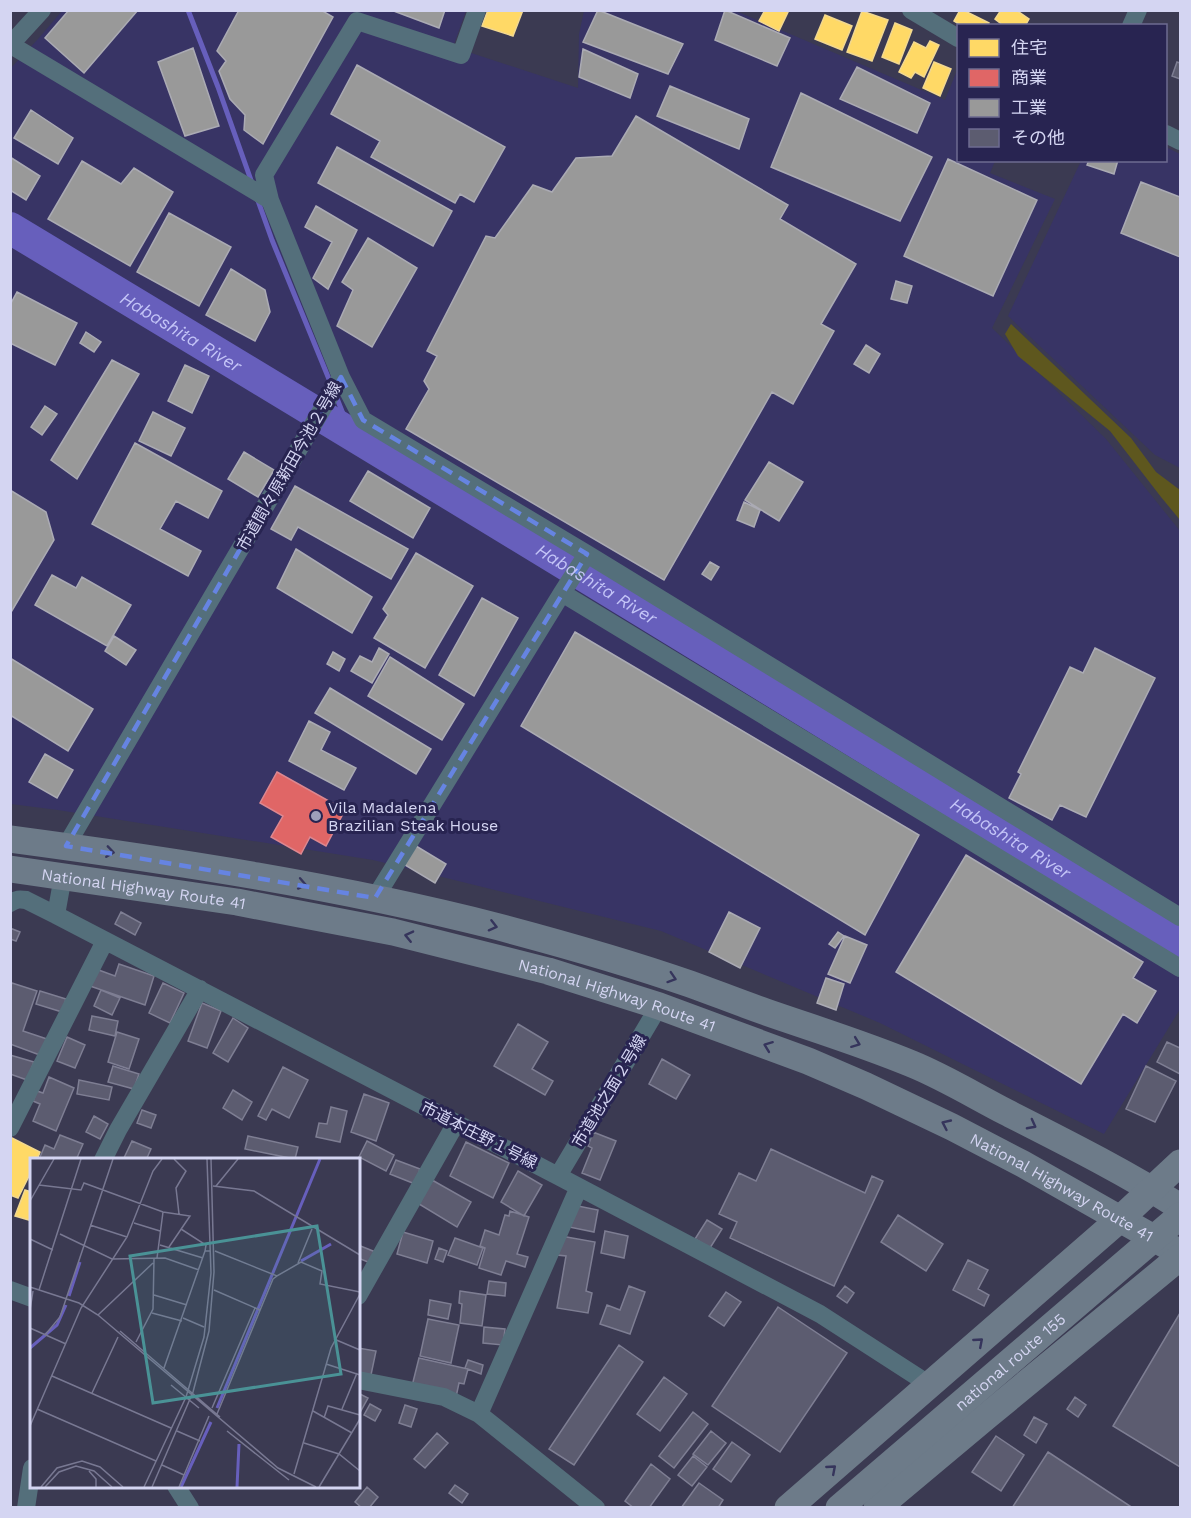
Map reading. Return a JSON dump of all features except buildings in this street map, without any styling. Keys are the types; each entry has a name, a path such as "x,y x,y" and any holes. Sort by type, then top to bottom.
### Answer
{"highway":[{"name":"National Highway Route 41","path":"10,838 230,871 375,898 502,928 616,960 850,1040 914,1065 1025,1121 1152,1189 1180,1207"},
{"name":"National Highway Route 41","path":"10,869 237,902 393,932 538,969 659,1006 808,1061 952,1127 1120,1218 1180,1255"},
{"path":"788,1508 1180,1163"},
{"name":"national route 155","path":"839,1508 1180,1216"},
{"name":"national route 155","path":"856,1508 1180,1233"},
{"path":"877,1508 1180,1255"}],"street":[{"path":"42,10 11,45 270,200"},
{"name":"市道間々原新田今池２号線","path":"66,846 341,377 270,200 264,175 357,21 461,55 477,10"},
{"path":"1132,24 1138,10"},
{"path":"911,11 957,37"},
{"path":"341,377 363,420 587,554 1180,917"},
{"path":"375,898 587,554"},
{"path":"562,593 1180,968"},
{"path":"57,915 63,876"},
{"name":"市道本庄野１号線","path":"10,903 15,900 26,900 57,915 579,1186 820,1314 930,1385"},
{"path":"10,1128 105,941"},
{"path":"104,1158 200,989"},
{"name":"市道池之面２号線","path":"558,1176 659,1006"},
{"path":"360,1292 456,1123"},
{"path":"479,1414 579,1186"},
{"path":"10,1290 30,1297"},
{"path":"360,1380 444,1397 479,1414 596,1508"},
{"path":"26,1508 30,1481"},
{"path":"177,1488 190,1508"}],"highlighted area":[{"path":"341,377 363,420 587,554 375,898 66,846"}],"shaded area":[{"path":"62,11 466,11 453,47 578,88 579,34 584,11 736,11 945,100 957,70 957,162 995,162 990,173 1055,199 992,328 1106,439 1180,531 1180,1009 1104,1134 880,1023 661,931 373,860 11,804 11,68"},
{"path":"1167,148 1180,154 1180,468 1155,455 1008,316 1081,162 1167,162"},
{"path":"1011,324 1131,438 1156,472 1180,490 1180,520 1110,431 1018,356 1005,334"}],"waterway":[{"path":"188,10 252,183"},
{"path":"257,198 331,384"},
{"name":"Habashita River","path":"10,228 597,583 1180,943"},
{"path":"336,396 351,434"}],"place":[{"name":"Vila Madalena Brazilian Steak House","path":"316,816"}]}
